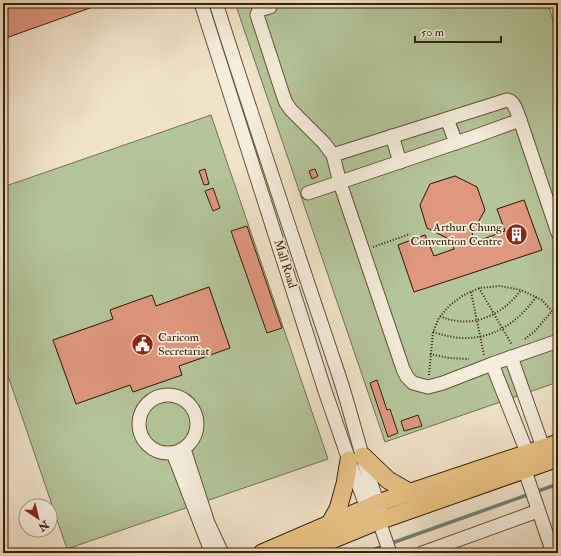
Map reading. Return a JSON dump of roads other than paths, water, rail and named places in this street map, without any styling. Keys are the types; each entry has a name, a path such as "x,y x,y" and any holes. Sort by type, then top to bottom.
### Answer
{"main road":[{"path":"329,525 338,509 345,484 356,458 388,480 409,492"},
{"path":"262,553 329,525 377,517 409,492 538,459"},
{"path":"300,553 377,517 538,459"}],"street":[{"name":"Mall Road","path":"201,3 356,458 390,553"},
{"name":"Mall Road","path":"216,3 254,123 344,391 356,458"},
{"path":"270,7 259,10 257,15 282,95 291,110 324,143 333,155 340,183 407,377 413,383 428,387 443,383 488,359 513,351 558,341"},
{"path":"333,155 510,100 514,103 558,233"},
{"path":"447,119 456,143"},
{"path":"308,193 520,120"},
{"path":"392,136 400,162"},
{"path":"513,351 538,459 538,511 553,553"},
{"path":"488,359 538,459"},
{"path":"169,395 179,397 187,402 193,409 197,418 197,428 190,444 178,451 163,453 154,450 146,444 140,431 140,416 144,408 159,396 169,395"},
{"path":"178,451 210,553"},
{"path":"178,451 222,553"},
{"path":"422,553 538,511"}],"waterway":[{"path":"375,549 558,484"}],"place":[{"name":"Arthur Chung Convention Centre","path":"517,234"},
{"name":"Caricom Secretariat","path":"142,344"}]}
